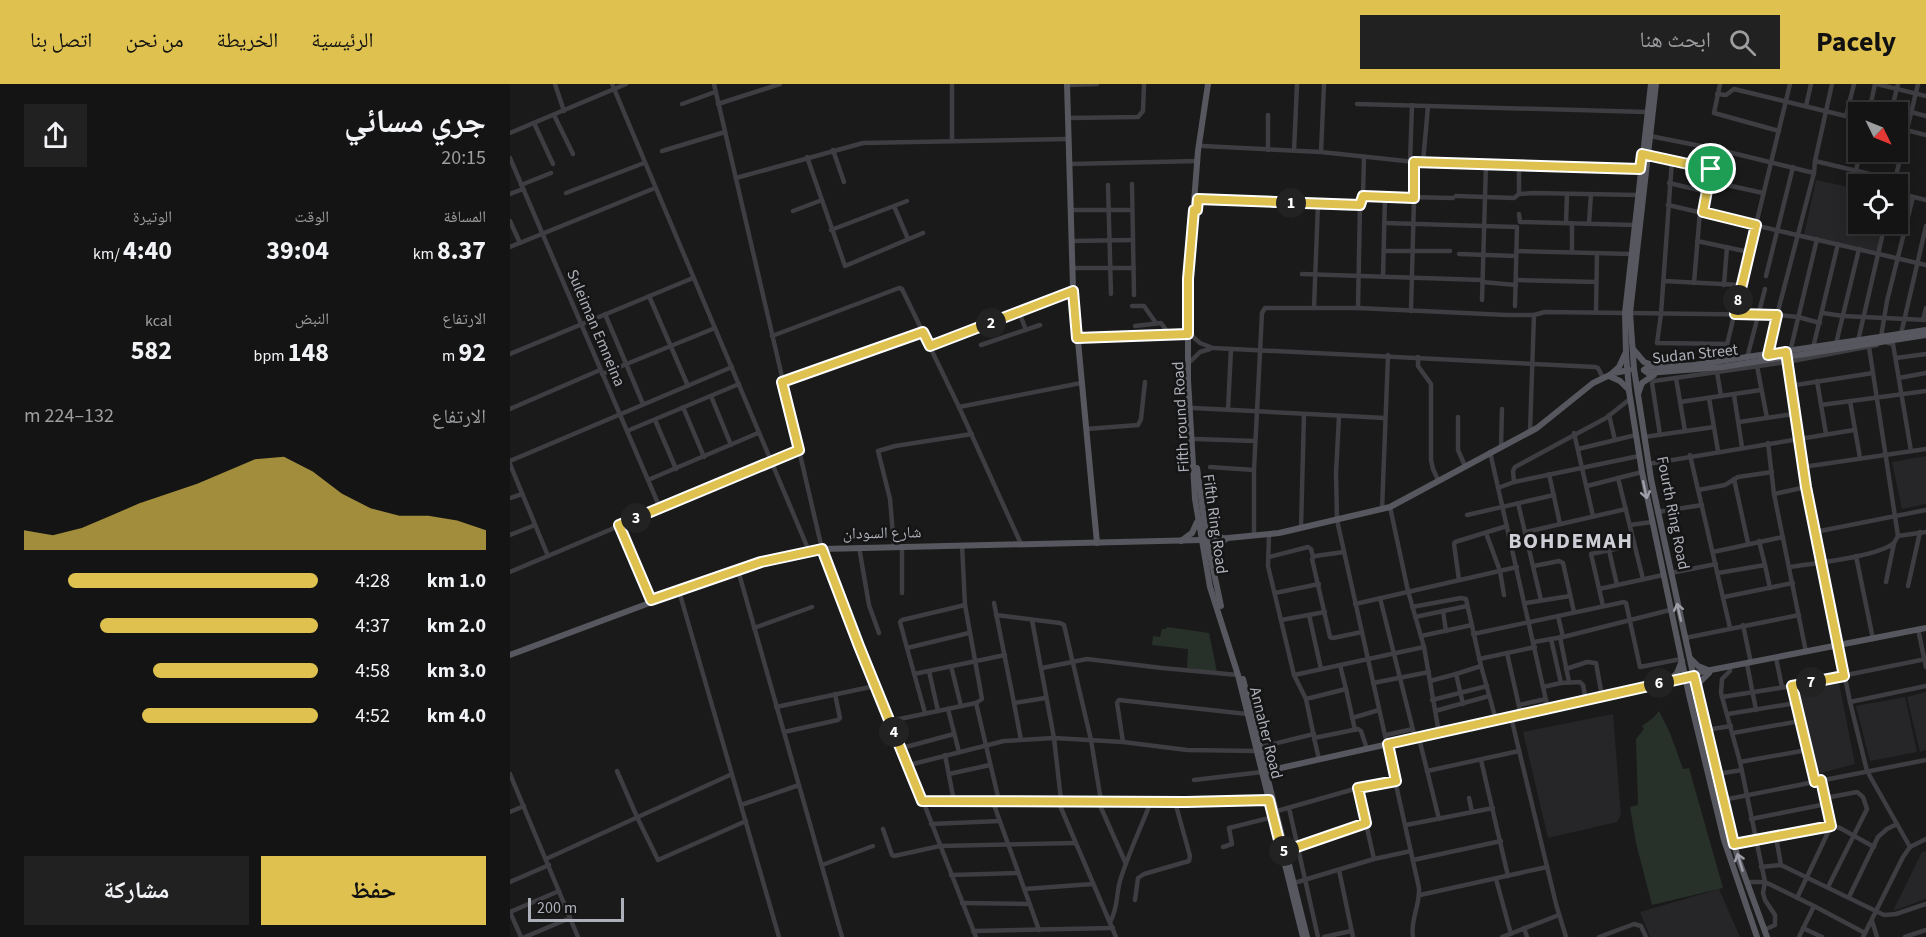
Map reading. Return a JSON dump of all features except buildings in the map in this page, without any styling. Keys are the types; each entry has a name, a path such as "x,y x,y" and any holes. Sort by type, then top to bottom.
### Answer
{"main road":[{"path":"1067,84 1073,291 1097,543"},
{"path":"1195,210 1210,84"},
{"name":"Fifth Ring Road","path":"1210,84 1198,161 1188,279 1194,490 1201,519 1205,560 1218,607"},
{"name":"Fourth Ring Road","path":"1651,84 1628,313 1631,346 1630,395 1642,472 1682,660 1683,677 1724,840 1757,937"},
{"name":"Fourth Ring Road","path":"1656,84 1650,136 1640,169 1631,254 1626,354 1638,394 1657,512 1706,730 1734,844 1766,934"},
{"name":"Sudan Street","path":"1661,370 1768,355 1787,356 1813,348 1926,330"},
{"name":"Fifth round Road","path":"1189,334 1201,519"},
{"name":"Sudan Street","path":"1661,370 1695,370 1868,346 1926,335"},
{"path":"1631,346 1644,362 1661,370"},
{"path":"1606,377 1619,367 1626,354"},
{"path":"1239,674 1204,540 1269,535 1390,507 1530,431 1551,418 1588,386 1606,377 1631,370"},
{"path":"1638,394 1645,380 1661,370"},
{"path":"1606,377 1620,381 1630,395"},
{"path":"1180,541 1192,533 1201,519 1215,535 1227,539"},
{"path":"1212,564 1215,548 1227,539"},
{"name":"شارع السودان","path":"510,655 679,590 768,560 808,551 894,546 1204,540"},
{"path":"1180,541 1194,546 1205,560"},
{"path":"1656,544 1664,542"},
{"name":"Annaher Road","path":"1218,607 1239,674 1265,772 1269,800 1275,814"},
{"path":"1265,772 1669,680 1926,628"},
{"path":"1689,656 1698,666 1711,672"},
{"path":"1669,680 1677,673 1682,660"},
{"path":"1697,692 1700,682 1711,672"},
{"name":"Annaher Road","path":"1239,674 1247,714 1269,779 1303,937"},
{"path":"1669,680 1683,686 1689,695"},
{"path":"1265,763 1275,769"},
{"path":"1269,779 1275,769"},
{"name":"Annaher Road","path":"1284,851 1308,937"}],"street":[{"path":"555,84 564,111"},
{"path":"510,133 564,111 613,87 626,84"},
{"path":"714,84 822,549 976,937"},
{"path":"718,104 780,84"},
{"path":"952,84 952,141"},
{"path":"1067,84 1097,84"},
{"path":"1068,118 1138,117 1143,111 1144,84"},
{"path":"1294,151 1297,84"},
{"path":"1321,152 1324,84"},
{"path":"1720,84 1713,110 1716,114 1779,131"},
{"path":"1752,92 1754,84"},
{"path":"1723,361 1790,84"},
{"path":"1806,106 1811,84"},
{"path":"1768,355 1814,173 1833,84"},
{"path":"1718,94 1726,95 1734,89 1752,92 1846,116 1854,84"},
{"path":"1872,102 1876,84 1897,86 1926,96"},
{"path":"1908,126 1918,84"},
{"path":"1893,102 1897,86"},
{"path":"613,87 808,551"},
{"path":"682,104 716,92"},
{"path":"1357,104 1647,112"},
{"path":"1411,311 1414,198 1412,105"},
{"path":"1424,162 1428,106"},
{"path":"1911,112 1926,116"},
{"path":"554,115 573,154"},
{"path":"1268,115 1268,150"},
{"path":"534,123 553,164"},
{"path":"1908,130 1926,135"},
{"path":"662,151 725,132"},
{"path":"1650,136 1716,149 1814,173"},
{"path":"736,178 863,143 1068,139"},
{"path":"1203,146 1321,152 1412,162 1640,169"},
{"path":"1694,283 1697,241 1716,149"},
{"path":"833,150 844,182"},
{"path":"1645,154 1711,169"},
{"path":"807,157 846,267 923,233"},
{"path":"1358,308 1360,205 1363,196 1364,157"},
{"name":"Suleiman Emneina","path":"510,158 660,508"},
{"path":"1672,160 1658,344 1727,344"},
{"path":"1069,164 1198,161"},
{"path":"1815,161 1867,174"},
{"path":"1856,171 1858,162"},
{"path":"566,193 645,163"},
{"path":"1482,300 1486,164"},
{"path":"1519,165 1519,194"},
{"path":"1766,276 1793,167"},
{"path":"510,194 551,173"},
{"path":"1709,181 1763,194"},
{"path":"1669,183 1707,192"},
{"path":"1132,184 1134,295"},
{"path":"1108,185 1111,294"},
{"path":"510,248 655,188"},
{"path":"1363,196 1514,198 1519,194 1638,195"},
{"path":"1566,223 1567,194"},
{"path":"1589,223 1591,194"},
{"path":"1383,276 1385,196"},
{"path":"1908,196 1926,200"},
{"path":"1881,338 1897,258 1913,197"},
{"path":"1198,199 1360,205"},
{"path":"792,211 822,200"},
{"path":"831,230 907,201"},
{"path":"1314,307 1318,204"},
{"path":"1668,205 1926,265"},
{"path":"894,206 908,239"},
{"path":"1071,210 1132,210"},
{"path":"1520,214 1520,222 1635,225"},
{"path":"510,221 519,243"},
{"path":"1384,223 1517,227 1515,306"},
{"path":"1572,223 1572,252"},
{"path":"1901,334 1926,226"},
{"path":"1858,341 1883,234"},
{"path":"1817,239 1787,356 1789,386 1820,562 1867,771 1910,847"},
{"path":"1071,240 1133,240"},
{"path":"1697,241 1749,252"},
{"path":"1813,348 1838,244"},
{"path":"1724,285 1727,247"},
{"path":"1836,345 1859,249"},
{"path":"1384,251 1450,251"},
{"path":"1459,254 1572,252 1631,254"},
{"path":"1596,312 1597,253"},
{"path":"1072,268 1134,268"},
{"path":"1302,274 1516,282 1596,282"},
{"path":"510,354 693,278"},
{"path":"1664,281 1741,285"},
{"path":"772,336 899,288 902,290 972,434 1021,544"},
{"path":"1747,358 1765,289"},
{"path":"930,346 1073,291"},
{"path":"649,296 688,386"},
{"path":"1132,306 1144,306 1156,323"},
{"path":"1254,536 1259,350 1262,313 1265,308 1358,308 1534,315 1545,312 1596,312 1777,315 1820,322"},
{"path":"1823,313 1924,320 1926,308"},
{"path":"1019,312 1026,330"},
{"path":"605,314 643,405"},
{"path":"1530,431 1534,315"},
{"path":"1135,326 1156,323 1164,325 1169,334"},
{"path":"981,345 1040,325"},
{"path":"510,409 715,328"},
{"path":"782,382 923,332"},
{"path":"1077,338 1189,334 1200,343 1213,348 1231,350 1595,367 1606,377"},
{"path":"1886,582 1894,543 1898,536 1868,346 1891,342 1893,344 1911,451"},
{"path":"1191,361 1200,352 1213,348"},
{"path":"1228,410 1231,350"},
{"path":"1896,358 1926,354"},
{"path":"1382,510 1388,356"},
{"path":"1660,435 1652,382 1757,366 1787,356"},
{"path":"1418,357 1418,366 1431,384 1431,460 1438,480"},
{"path":"1757,366 1767,418"},
{"path":"548,556 510,463 732,367"},
{"path":"1717,372 1721,396"},
{"path":"1899,378 1926,373"},
{"path":"1789,386 1873,374"},
{"path":"1676,378 1685,431"},
{"path":"1817,381 1826,434"},
{"path":"1086,429 1138,425 1141,420 1145,382"},
{"path":"959,407 1081,383"},
{"path":"627,432 739,384"},
{"path":"1680,402 1761,390"},
{"path":"1821,405 1926,391"},
{"path":"1514,482 1515,466 1609,415 1630,395"},
{"path":"1734,395 1742,447"},
{"path":"711,396 731,445"},
{"path":"1709,398 1718,451"},
{"path":"1850,401 1860,458"},
{"path":"683,408 704,456"},
{"path":"1193,408 1385,418"},
{"path":"1501,447 1502,409"},
{"path":"1301,528 1304,414"},
{"path":"1739,422 1794,414"},
{"path":"1609,415 1615,440"},
{"path":"1339,416 1336,473 1337,520 1420,895 1412,924 1413,937"},
{"path":"1458,417 1458,450 1465,466"},
{"path":"655,420 676,469"},
{"path":"1644,437 1714,427"},
{"path":"1648,464 1690,455 1854,430"},
{"path":"648,480 759,433"},
{"path":"1574,433 1593,516"},
{"path":"894,546 890,499 878,451 895,446 972,434"},
{"path":"1578,449 1636,435"},
{"path":"1195,439 1255,441"},
{"path":"1768,443 1774,494 1806,652"},
{"path":"1803,467 1926,449"},
{"path":"510,572 799,450"},
{"path":"1490,452 1526,603 1548,709"},
{"path":"1690,455 1730,628"},
{"path":"1498,488 1549,474 1639,456"},
{"path":"1210,467 1254,470"},
{"path":"1587,486 1642,472"},
{"path":"1698,490 1725,485 1734,479 1772,472"},
{"path":"1549,474 1560,524"},
{"path":"1618,478 1643,579"},
{"path":"1734,479 1748,543"},
{"path":"1774,494 1806,487"},
{"path":"510,498 522,494"},
{"path":"1467,515 1554,495"},
{"path":"1518,503 1541,600"},
{"path":"1657,512 1702,505"},
{"path":"1390,507 1408,591 1424,647 1439,733"},
{"path":"1526,532 1626,509"},
{"path":"1815,532 1926,510"},
{"path":"1630,525 1652,522"},
{"path":"510,535 535,525"},
{"path":"619,525 651,600"},
{"path":"1459,580 1454,543 1457,540 1507,526"},
{"path":"1908,586 1920,532"},
{"path":"1898,536 1926,532"},
{"path":"1486,533 1500,571 1504,595"},
{"path":"1269,535 1268,566 1294,675 1306,699 1319,759"},
{"path":"1713,552 1784,537"},
{"path":"1759,541 1770,588"},
{"path":"1790,567 1856,556 1886,548 1894,543"},
{"path":"890,721 981,701 965,605 962,545"},
{"path":"1603,606 1591,554 1634,545"},
{"path":"902,546 902,593"},
{"path":"859,547 869,605 879,633"},
{"path":"1269,557 1308,547 1311,549 1331,639 1362,632"},
{"path":"1609,550 1617,585"},
{"path":"1314,557 1344,552"},
{"path":"1856,556 1873,639"},
{"path":"1534,566 1562,561 1574,612"},
{"path":"1671,573 1716,564"},
{"path":"1718,573 1765,566"},
{"path":"1355,604 1517,567"},
{"path":"738,570 843,937"},
{"path":"1599,589 1663,575"},
{"path":"1724,597 1793,583"},
{"path":"1275,593 1318,584"},
{"path":"679,590 779,937"},
{"path":"1526,603 1570,596"},
{"path":"1412,607 1463,597 1466,599 1479,659 1496,720"},
{"path":"1380,598 1413,729 1439,819"},
{"path":"1473,634 1626,602 1640,667 1682,660"},
{"path":"994,603 1021,740"},
{"path":"925,714 900,622 965,605"},
{"path":"1415,617 1467,606"},
{"path":"754,628 812,608"},
{"path":"1479,659 1670,610"},
{"path":"1443,611 1446,631"},
{"path":"1281,620 1325,612"},
{"path":"996,615 1064,624 1091,740 1100,801 1126,864"},
{"path":"1309,615 1321,669"},
{"path":"1685,638 1799,615"},
{"path":"1558,616 1569,682"},
{"path":"1032,620 1054,738 1059,801 1116,937"},
{"path":"1421,636 1472,625"},
{"path":"1743,625 1756,710"},
{"path":"1918,630 1926,667"},
{"path":"907,648 969,633"},
{"path":"1551,639 1561,683"},
{"path":"1294,675 1424,647"},
{"path":"1507,653 1521,715"},
{"path":"914,674 1005,655"},
{"path":"1776,658 1782,687"},
{"path":"1042,668 1087,659 1239,674"},
{"path":"1722,697 1792,686 1925,659"},
{"path":"1566,669 1587,662 1596,663 1602,696"},
{"path":"1340,665 1355,730"},
{"path":"951,666 961,706"},
{"path":"1430,681 1481,666"},
{"path":"1729,667 1731,671 1722,679 1722,697 1742,770 1765,882 1763,893 1767,906 1775,915 1776,924 1766,934"},
{"path":"929,671 938,711"},
{"path":"1373,683 1429,672"},
{"path":"1456,674 1463,704"},
{"path":"1543,687 1569,682 1583,683 1586,700"},
{"path":"776,706 875,686"},
{"path":"1792,686 1815,782"},
{"path":"1850,702 1926,686"},
{"path":"1432,700 1487,687"},
{"path":"1306,699 1346,689"},
{"path":"784,732 838,720 840,718 835,694"},
{"path":"1435,711 1489,696"},
{"path":"1014,703 1045,698"},
{"path":"1519,705 1546,699"},
{"path":"1123,742 1117,703 1119,700 1247,714"},
{"path":"976,703 1000,821 1040,930"},
{"path":"1728,714 1796,703"},
{"path":"948,709 959,752"},
{"path":"1352,718 1379,710"},
{"path":"1511,717 1566,937"},
{"path":"1733,732 1800,721"},
{"path":"1706,730 1731,726"},
{"path":"1386,735 1413,729"},
{"path":"909,765 986,745 1054,738 1123,742 1187,750 1259,749 1314,736 1355,730 1361,731 1367,749"},
{"path":"902,748 954,734"},
{"path":"1740,762 1807,750"},
{"path":"1427,771 1519,752"},
{"path":"945,755 954,801"},
{"path":"1481,760 1508,876"},
{"path":"1723,800 1926,760"},
{"path":"949,774 990,765"},
{"path":"1717,774 1742,770"},
{"path":"617,771 656,858 661,860 746,821"},
{"path":"1194,780 1265,772"},
{"path":"510,774 578,937"},
{"path":"546,859 732,774"},
{"path":"1797,898 1831,826 1821,780"},
{"path":"1223,847 1232,844 1229,828 1358,788 1396,781"},
{"path":"741,805 799,785"},
{"path":"1358,788 1374,859"},
{"path":"1751,819 1857,792 1863,797 1867,809 1828,887"},
{"path":"1469,798 1472,812"},
{"path":"922,801 1269,800"},
{"path":"1110,922 1116,909 1119,884 1151,801"},
{"path":"1134,900 1138,878 1144,874 1189,861 1190,856 1175,802"},
{"path":"510,812 524,806"},
{"path":"1289,808 1318,937"},
{"path":"1406,825 1492,808"},
{"path":"931,824 1000,821"},
{"path":"1284,851 1366,823"},
{"path":"1849,897 1882,832 1897,824"},
{"path":"1734,844 1831,826 1840,828 1874,846"},
{"path":"883,829 894,856 940,846 1075,843"},
{"path":"1776,837 1781,865"},
{"path":"1746,882 1765,882 1814,906 1864,935 1903,857 1910,847 1926,839"},
{"path":"1413,860 1501,841"},
{"path":"822,865 873,846"},
{"path":"1294,883 1374,859 1411,851"},
{"path":"510,882 549,865"},
{"path":"1761,867 1781,865 1876,912 1891,915 1926,904"},
{"path":"1420,895 1547,867"},
{"path":"1324,937 1352,934 1338,870"},
{"path":"951,875 1018,873"},
{"path":"1496,879 1510,934"},
{"path":"1024,889 1093,884"},
{"path":"559,891 510,912 523,937 570,918"},
{"path":"962,903 1029,904"},
{"path":"1798,937 1814,906"},
{"path":"1502,937 1559,915"},
{"path":"1872,921 1877,937"},
{"path":"1599,937 1637,924 1641,926 1646,937"},
{"path":"973,931 1113,928"},
{"path":"1524,928 1527,937"},
{"path":"1803,928 1822,937"},
{"path":"1050,930 1053,937"},
{"path":"1905,937 1926,930"}],"shaded area":[{"path":"1816,180 1848,187 1848,234 1881,234 1877,252 1804,235"},
{"path":"1926,456 1926,504 1902,509 1892,462"},
{"path":"1167,627 1209,633 1217,672 1187,668 1188,649 1152,645 1153,636 1160,637 1162,629"},
{"path":"1839,683 1855,764 1814,775 1797,691"},
{"path":"1926,692 1926,750 1920,752 1907,697"},
{"path":"1905,697 1917,752 1870,761 1856,706"},
{"path":"1659,711 1683,769 1689,768 1723,888 1652,905 1636,843 1630,807 1638,805 1636,739 1644,729 1642,726"},
{"path":"1613,714 1621,815 1617,822 1548,838 1523,732"},
{"path":"1926,851 1926,899 1893,911 1922,852"},
{"path":"1719,889 1740,937 1650,937 1640,912"}],"district":[{"name":"BOHDEMAH","path":"1571,541"}],"route":[{"path":"1642,154 1711,169 1703,212 1756,225 1735,314 1777,315 1768,355 1786,352 1789,386 1806,487 1844,676 1792,686 1815,782 1821,780 1831,826 1734,844 1694,676 1388,744 1396,781 1358,788 1366,823 1282,852 1269,800 922,801 872,680 822,549 761,562 651,600 619,525 799,450 782,382 923,332 930,346 1073,291 1077,338 1188,334 1188,279 1194,210 1197,210 1198,199 1360,205 1363,196 1414,198 1414,162 1640,169 1642,154"}]}
